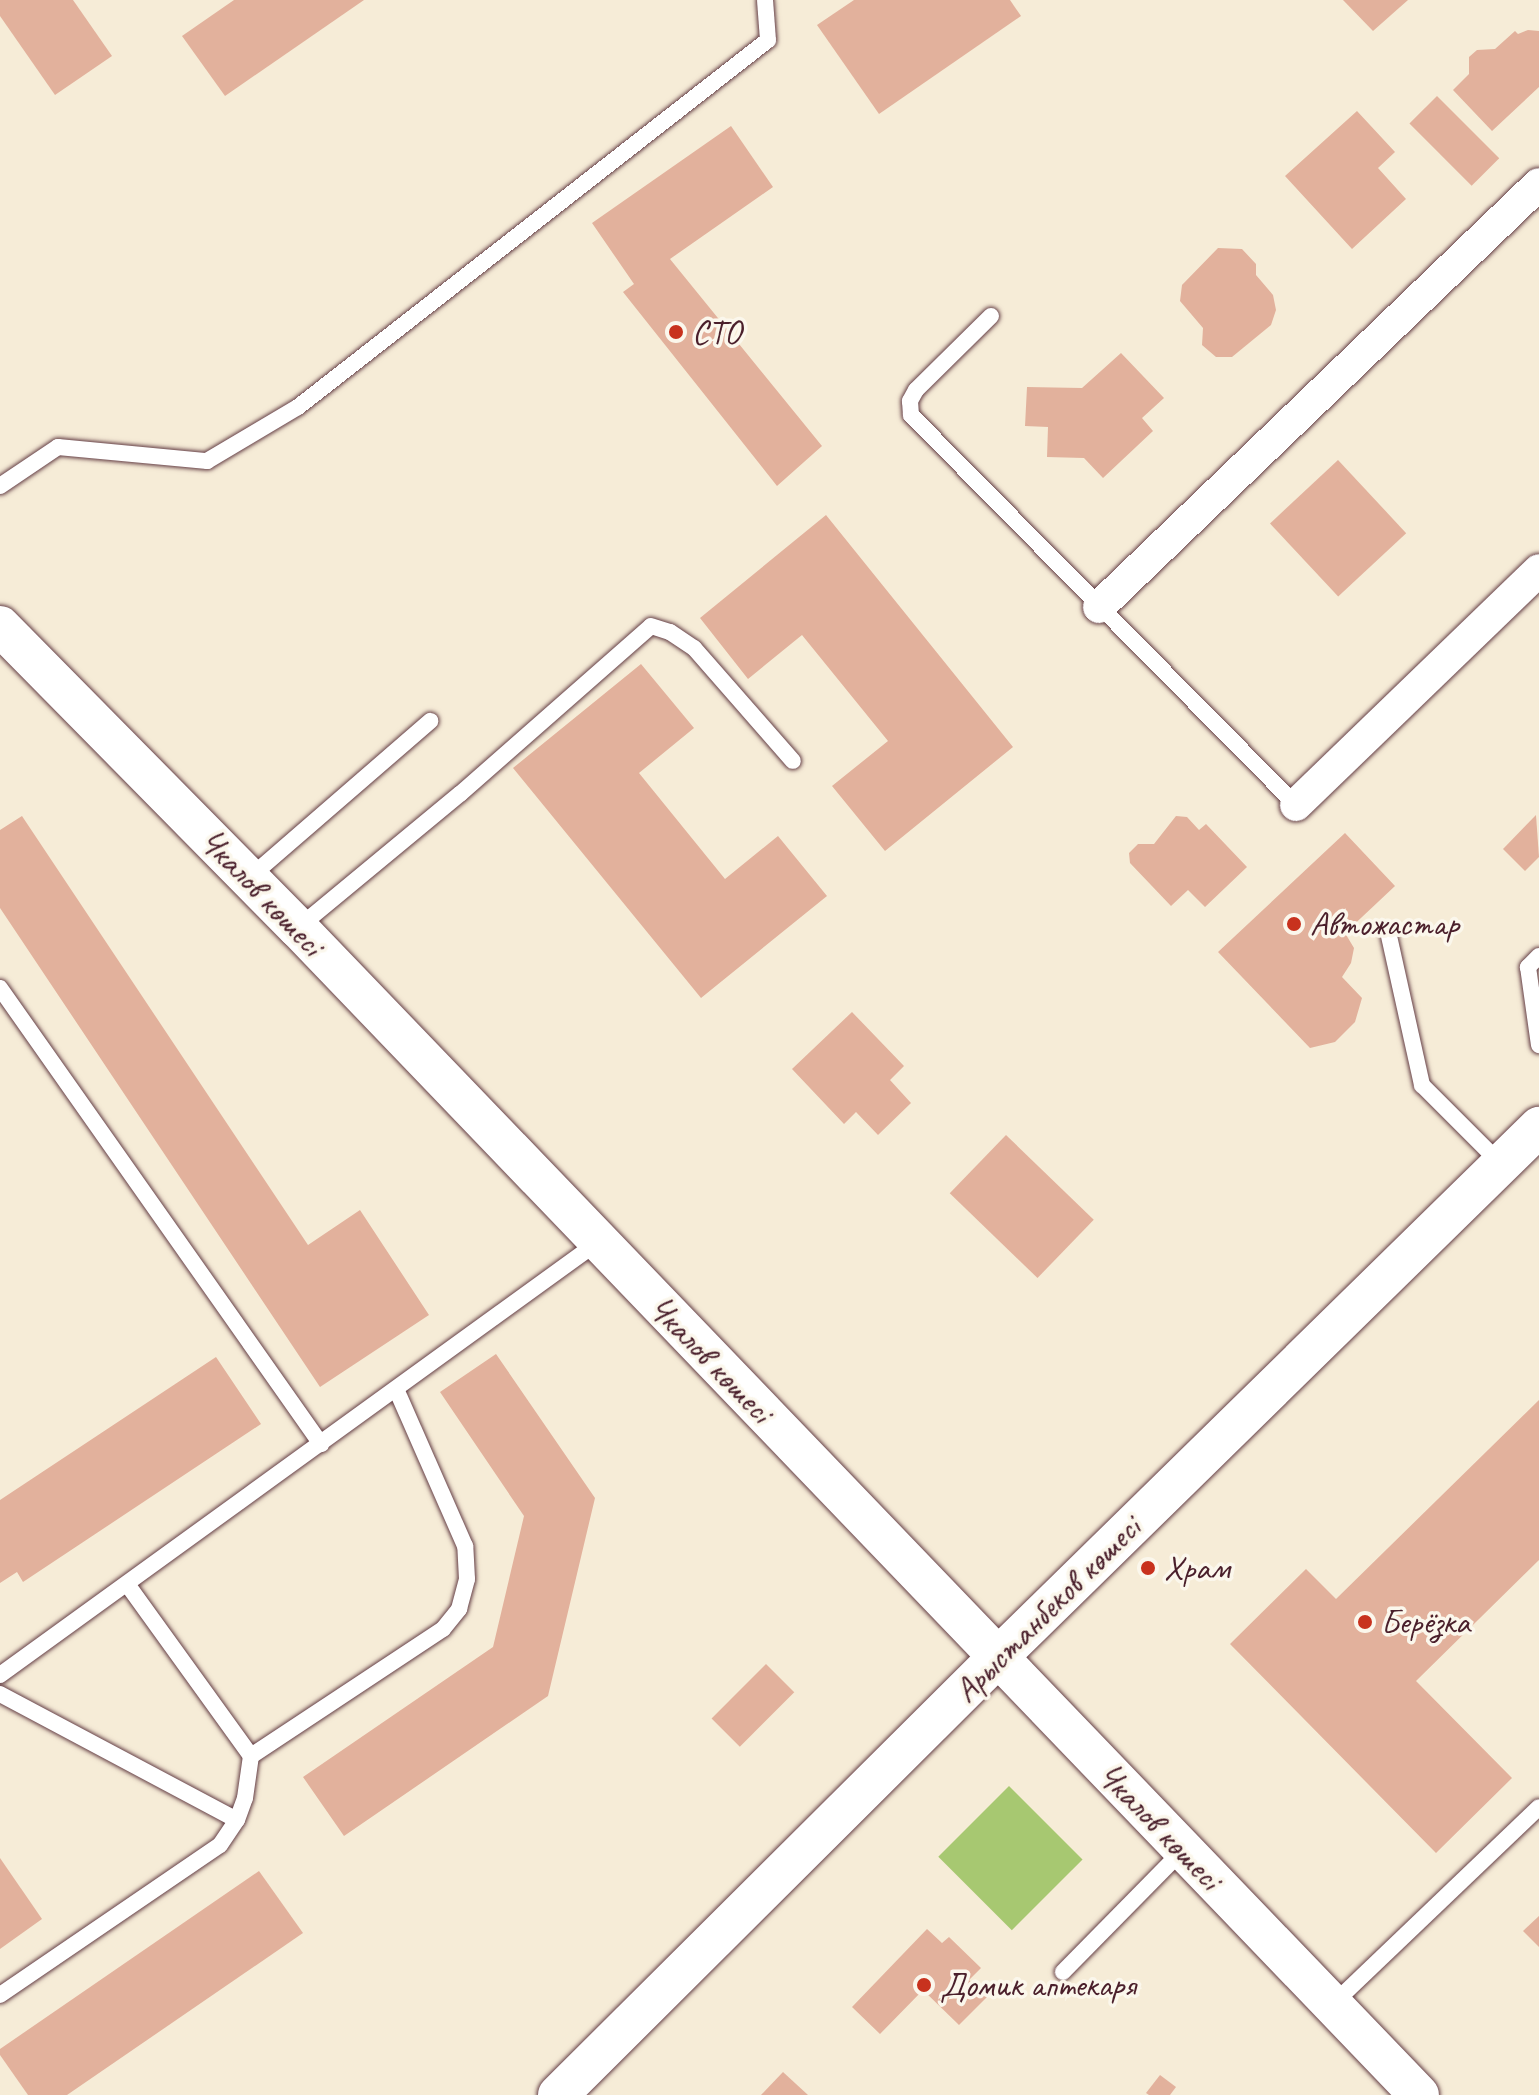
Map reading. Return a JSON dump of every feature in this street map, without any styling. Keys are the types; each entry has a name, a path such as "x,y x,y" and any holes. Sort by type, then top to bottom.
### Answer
{"street":[{"path":"1099,607 1539,184"},
{"path":"1296,805 1539,570"},
{"name":"Чкалов көшесі","path":"0,626 298,928 1419,2095"},
{"name":"Арыстанбеков көшесі","path":"558,2095 997,1658 1539,1127"}],"lane":[{"path":"0,486 58,447 207,461 298,407 768,40 765,0"},
{"path":"991,316 916,390 910,401 911,415 1296,805"},
{"path":"298,928 460,794 651,626 670,632 694,648 793,761"},
{"path":"249,878 430,721"},
{"path":"1389,936 1422,1085 1501,1164"},
{"path":"1539,956 1528,967 1539,1045"},
{"path":"0,988 321,1444"},
{"path":"0,1675 598,1242"},
{"path":"251,1756 443,1629 459,1609 467,1579 465,1546 396,1389"},
{"path":"0,1995 220,1845 237,1820 245,1798 251,1756 127,1584"},
{"path":"0,1694 237,1820"},
{"path":"1331,2006 1539,1807"},
{"path":"1063,1972 1185,1849"}],"green space":[{"path":"1009,1786 1083,1860 1012,1930 938,1857"}],"building":[{"path":"0,0 73,0 112,56 55,95 0,16"},
{"path":"234,0 364,0 225,96 182,36"},
{"path":"854,0 1010,0 1021,16 879,114 817,25"},
{"path":"1343,0 1408,0 1373,31"},
{"path":"1528,30 1539,31 1539,87 1492,131 1453,90 1469,74 1469,57 1477,50 1495,49 1515,31 1518,34"},
{"path":"1437,96 1499,158 1472,186 1409,124"},
{"path":"1357,111 1395,152 1378,168 1406,199 1352,249 1285,176"},
{"path":"731,126 773,187 670,259 822,446 777,486 623,292 634,284 592,223"},
{"path":"1218,248 1242,249 1256,264 1256,275 1273,295 1276,310 1271,325 1232,357 1216,357 1202,345 1203,328 1180,301 1182,285"},
{"path":"1121,353 1164,398 1142,418 1153,431 1103,478 1084,458 1047,457 1048,427 1025,426 1027,387 1082,388"},
{"path":"1338,460 1406,533 1338,597 1270,523"},
{"path":"826,515 1013,747 885,851 832,786 888,741 802,635 748,679 700,618"},
{"path":"641,664 694,728 639,773 725,879 778,836 827,896 701,998 513,768"},
{"path":"1536,815 1539,857 1525,871 1503,849"},
{"path":"22,816 308,1245 360,1210 429,1315 320,1387 0,908 0,830"},
{"path":"1176,816 1187,817 1199,830 1206,824 1247,867 1205,907 1188,890 1171,906 1130,863 1129,853 1138,844 1154,844"},
{"path":"1345,833 1395,886 1345,933 1354,948 1351,963 1342,977 1362,998 1355,1022 1335,1042 1310,1048 1218,952"},
{"path":"852,1012 904,1066 890,1080 911,1103 878,1135 856,1112 844,1124 792,1069"},
{"path":"1006,1135 1094,1220 1037,1278 950,1193"},
{"path":"496,1354 595,1498 548,1696 344,1836 303,1777 493,1647 524,1516 440,1392"},
{"path":"216,1357 261,1424 23,1582 17,1572 0,1583 0,1500"},
{"name":"Берёзка","path":"1539,1400 1539,1560 1416,1681 1512,1778 1436,1853 1230,1644 1306,1569 1336,1599"},
{"path":"766,1664 794,1692 740,1747 712,1718"},
{"path":"0,1858 42,1919 0,1949"},
{"path":"259,1871 303,1933 67,2095 28,2095 0,2055 0,2049"},
{"path":"1539,1916 1539,1947 1523,1931"},
{"name":"Домик аптекаря","path":"927,1929 942,1943 949,1937 981,1968 969,1980 987,1997 959,2025 923,1990 880,2034 852,2007"},
{"path":"783,2072 808,2095 761,2095"},
{"path":"1160,2075 1176,2087 1170,2095 1149,2095 1146,2093"}],"place":[{"name":"СТО","path":"676,332"},
{"name":"Автожастар","path":"1294,924"},
{"name":"Храм","path":"1148,1568"},
{"name":"Берёзка","path":"1365,1622"},
{"name":"Домик аптекаря","path":"924,1985"}]}
